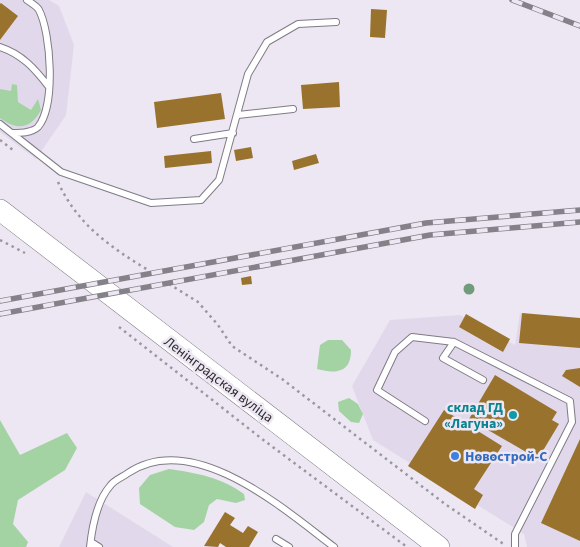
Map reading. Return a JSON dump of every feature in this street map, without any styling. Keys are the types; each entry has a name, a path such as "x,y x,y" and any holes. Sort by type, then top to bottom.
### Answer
{"main road":[{"name":"Ленінградская вуліца","path":"0,210 439,547"},
{"name":"Ленінградская вуліца","path":"0,228 415,547"}],"lane":[{"path":"12,134 26,133 38,127 47,107 49,88 46,33 39,8 28,0"},
{"path":"0,124 61,172 151,202 201,200 219,180 248,74 267,42 298,24 336,22"},
{"path":"0,48 10,50 33,65 49,88"},
{"path":"238,115 294,109"},
{"path":"194,139 233,133"},
{"path":"425,421 377,390 395,352 412,337 454,342 570,401 572,422 515,534 515,547"},
{"path":"454,342 443,358 483,380"},
{"path":"99,547 90,544 100,502 110,485 139,466 173,459 224,472 273,501 334,547"},
{"path":"276,539 289,547"}],"path":[{"path":"49,163 68,204 98,235 148,270"},
{"path":"0,240 26,254"},
{"path":"169,284 198,302 218,325 232,346 282,379 445,504 508,547"},
{"path":"119,327 266,442 407,547"}],"shaded area":[{"path":"0,0 49,0 59,6 74,45 66,115 36,159 0,132"},
{"path":"520,313 580,320 580,547 527,547 524,534 373,440 352,386 390,320 460,315 515,345"},
{"path":"86,492 173,547 59,547"}],"green space":[{"path":"12,84 17,85 18,102 31,110 38,99 41,110 33,121 23,126 12,125 0,118 0,89 11,91"},
{"path":"328,340 342,340 351,350 348,363 341,370 317,369 320,345"},
{"path":"349,398 358,404 363,414 359,423 351,422 339,411 338,402"},
{"path":"0,420 20,455 67,433 77,448 65,470 18,500 13,524 28,542 26,547 0,547"},
{"path":"169,469 199,474 226,483 244,494 245,500 236,503 217,499 209,505 204,522 194,530 175,527 140,504 139,488 150,475"}],"building":[{"path":"0,4 18,16 0,40"},
{"path":"371,9 387,10 385,38 370,37"},
{"path":"339,82 340,107 303,109 301,85"},
{"path":"221,93 225,119 157,128 154,102"},
{"path":"251,147 253,158 236,161 234,150"},
{"path":"211,151 212,163 165,168 164,156"},
{"path":"316,154 319,163 294,170 292,161"},
{"path":"251,276 252,284 242,285 241,278"},
{"path":"522,313 580,318 580,348 519,343"},
{"path":"466,314 510,339 503,352 459,327"},
{"path":"580,368 580,387 562,376 566,370"},
{"name":"склад ГД «Лагуна»","path":"495,375 557,412 552,420 559,424 538,459 469,419"},
{"name":"Новострой-С","path":"444,410 502,446 474,489 483,495 475,509 408,466"},
{"path":"580,439 580,541 541,523"},
{"path":"225,512 235,518 230,525 243,533 248,526 258,532 249,547 226,547 220,543 218,547 204,546"}],"railway":[{"path":"512,0 580,26"},
{"path":"0,301 426,223 580,210"},
{"path":"0,314 430,235 580,222"}],"place":[{"name":"склад ГД «Лагуна»","path":"513,415"},
{"name":"Новострой-С","path":"455,456"}]}
